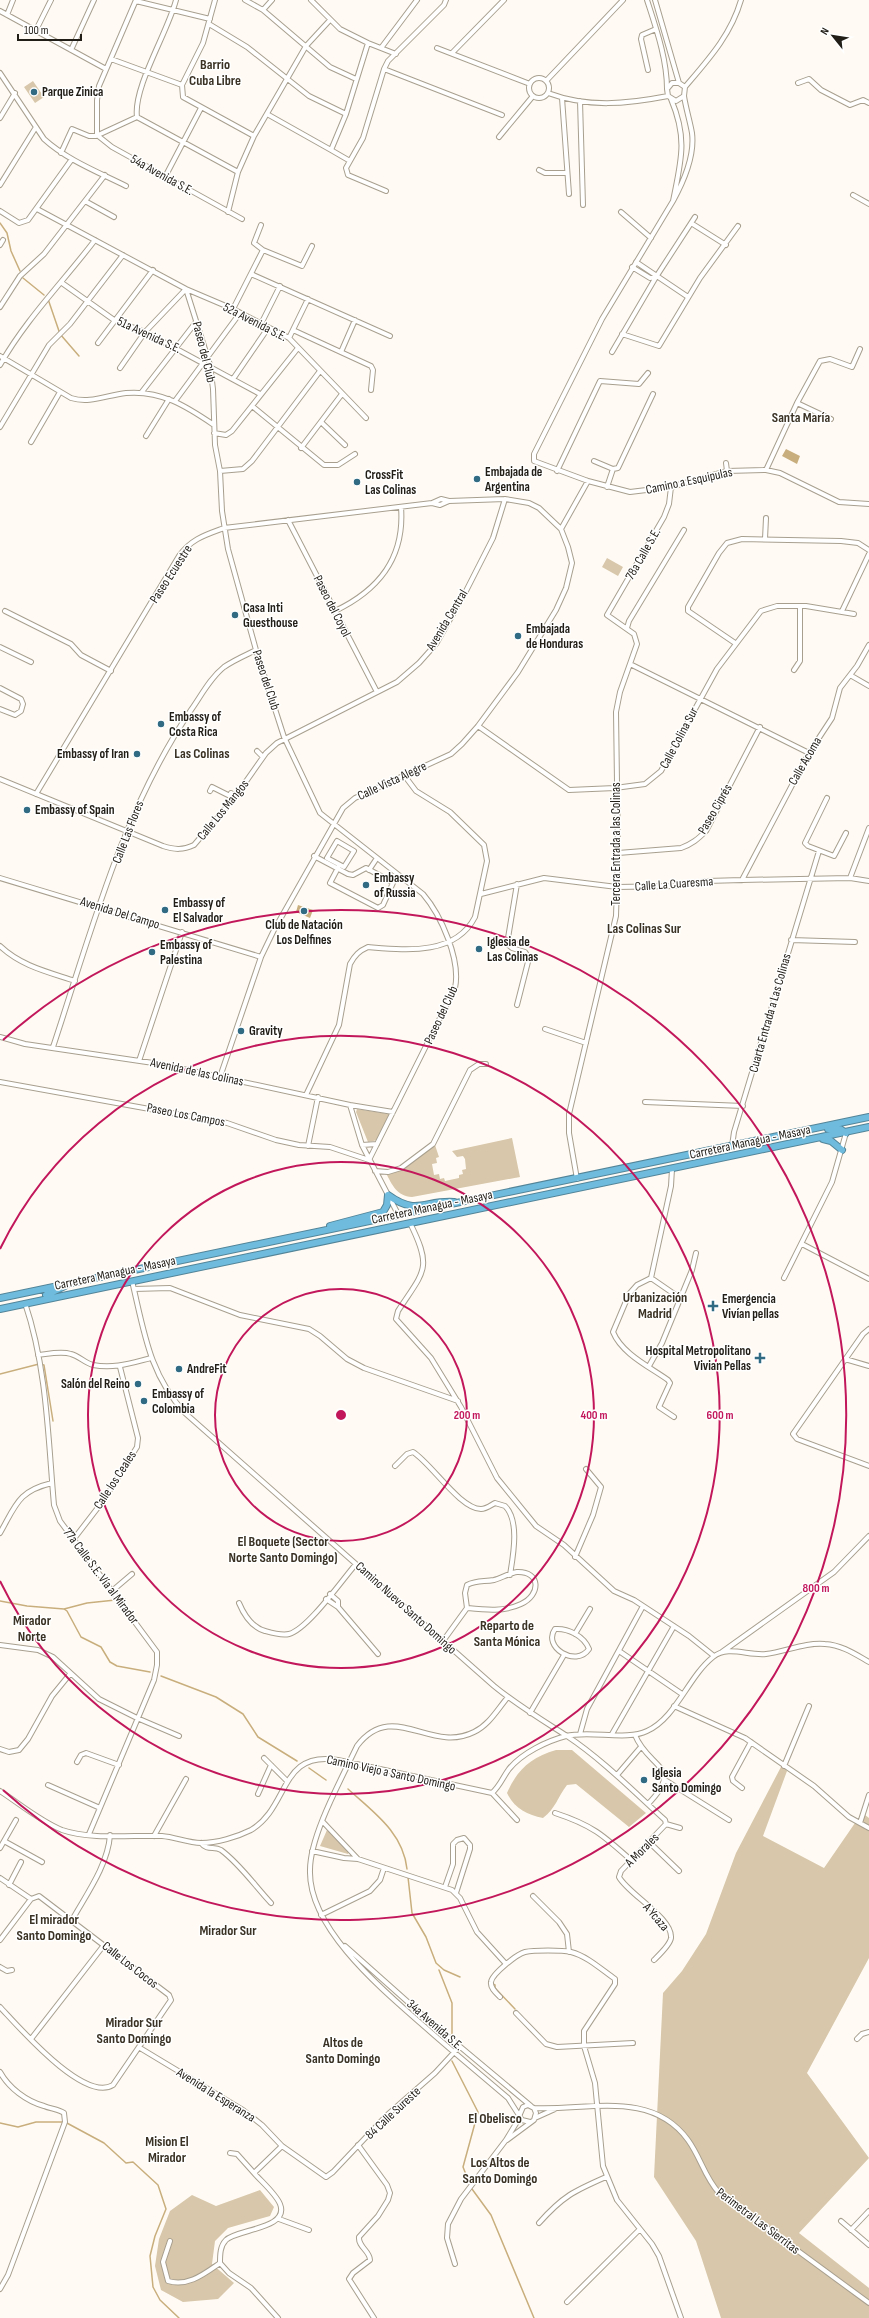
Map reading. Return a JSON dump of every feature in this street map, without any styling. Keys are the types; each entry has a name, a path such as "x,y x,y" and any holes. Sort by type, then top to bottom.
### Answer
{"highway":[{"name":"Carretera Managua - Masaya","path":"0,1298 869,1118"},
{"path":"808,1130 833,1128 840,1129 846,1133 849,1127 857,1122 869,1118"},
{"name":"Carretera Managua - Masaya","path":"0,1309 869,1127"},
{"path":"817,1138 831,1141 842,1150"},
{"path":"320,1231 332,1225 383,1212 387,1205 388,1195 403,1205 410,1207 448,1202 462,1203"},
{"path":"330,1240 341,1235 392,1223 398,1219 399,1216 407,1220 446,1212 458,1213"},
{"path":"0,1304 21,1301 25,1303 31,1299 54,1293 67,1284"}],"street":[{"path":"6,15 13,0"},
{"path":"36,30 51,0"},
{"path":"71,50 94,0"},
{"path":"137,117 137,105 147,74 173,11 176,0"},
{"path":"215,0 209,24 182,85 183,97 254,136"},
{"path":"245,0 263,10 330,67 356,79"},
{"path":"263,10 272,0"},
{"path":"310,0 340,29 368,43 396,54"},
{"path":"381,48 417,0"},
{"path":"386,191 348,175 346,168 363,138 384,68 444,5 446,0"},
{"path":"452,53 504,0"},
{"path":"546,81 623,0"},
{"path":"647,0 656,29 666,73 667,89 683,141 679,174 673,201"},
{"path":"655,0 679,83"},
{"path":"656,277 650,278 632,267 673,201 684,178 692,151 692,135 684,96 685,87 724,39 741,0"},
{"path":"97,135 97,100 99,86 136,1 210,19"},
{"path":"0,12 106,69"},
{"path":"228,212 238,172 254,136 286,78 306,46 330,20"},
{"path":"209,24 247,47 309,96 346,114"},
{"path":"648,70 641,39 642,35 656,29"},
{"path":"331,150 346,114 368,43"},
{"path":"437,48 530,84"},
{"path":"111,58 147,74 182,85"},
{"path":"384,68 502,115"},
{"path":"0,72 44,139 60,152 72,159 126,186"},
{"path":"541,78 546,81 549,87 548,93 541,98 533,96 530,90 530,84 534,79 541,78"},
{"path":"798,84 810,80 821,90 851,105 863,100 869,102"},
{"path":"667,89 672,83 679,83 685,87"},
{"path":"0,118 15,93"},
{"path":"548,93 562,98 603,104 670,98 681,100 684,96"},
{"path":"499,137 533,96"},
{"path":"562,98 569,194"},
{"path":"580,101 583,205"},
{"path":"165,177 201,108"},
{"path":"267,114 350,161"},
{"path":"60,152 72,129 89,136 97,135 137,117"},
{"path":"137,117 238,172"},
{"path":"0,185 36,127"},
{"name":"54a Avenida S.E.","path":"97,135 102,141 112,148 242,219"},
{"path":"0,211 19,223 28,220 72,159"},
{"path":"539,170 545,174 567,173"},
{"path":"0,306 20,276 44,254 105,176"},
{"path":"852,194 869,204"},
{"path":"85,201 114,217"},
{"path":"37,209 186,289 146,332 120,368"},
{"path":"621,212 651,238"},
{"path":"612,352 656,277 695,217"},
{"path":"691,224 726,245"},
{"path":"261,225 254,243 263,250 302,266 312,246"},
{"path":"622,334 658,346 688,297 738,226"},
{"path":"0,245 3,240"},
{"path":"0,365 2,358 38,307 62,283 95,240"},
{"path":"233,309 263,250"},
{"path":"0,427 32,376 49,345 70,324 123,255"},
{"path":"636,262 654,272 656,277 688,297"},
{"name":"Camino a Esquipulas","path":"632,267 582,356 533,459 536,463 588,481 636,492 671,487 727,470 766,470 786,476 839,502 869,504"},
{"path":"98,343 153,270"},
{"path":"251,274 390,336"},
{"name":"51a Avenida S.E.","path":"62,283 88,300 114,320 146,332 176,347 260,394"},
{"path":"261,324 280,286"},
{"name":"52a Avenida S.E.","path":"186,289 233,309 289,338 366,418"},
{"name":"Paseo del Club","path":"186,289 210,365 213,389 214,433 220,470 224,528 236,580 256,650 284,737 314,804 332,825 423,894 431,903 449,942 456,968 455,988 369,1160"},
{"path":"289,338 308,299"},
{"path":"175,401 203,361 208,357 240,313"},
{"path":"342,352 355,320"},
{"path":"141,393 196,322"},
{"path":"233,379 268,328"},
{"path":"293,330 371,366 374,370 371,390"},
{"path":"214,433 226,435 232,431 298,348"},
{"path":"766,470 797,403 821,360 832,359 852,367 860,349"},
{"path":"2,358 71,398 84,401 126,393 141,393 175,401 214,425"},
{"path":"220,470 244,469 278,429 320,371"},
{"path":"557,471 600,382 638,384 648,373"},
{"path":"31,442 60,392"},
{"path":"302,448 342,394"},
{"path":"594,462 613,469 619,467 653,394"},
{"path":"146,436 169,399"},
{"path":"797,403 831,419"},
{"path":"252,406 278,429 324,465 338,465 355,454"},
{"path":"322,423 345,445"},
{"path":"726,463 727,470"},
{"path":"608,486 613,469"},
{"path":"561,529 588,481"},
{"name":"78a Calle S.E.","path":"608,617 664,517 669,504 671,487"},
{"name":"Paseo Ecuestre","path":"36,794 184,549 200,536 224,528 432,503 441,499 449,501 504,500 529,503 540,508 561,529"},
{"name":"Avenida Central","path":"284,737 397,682 436,644 493,538 504,500"},
{"path":"335,611 350,604 372,588 394,559 402,524 401,507"},
{"path":"765,539 766,518"},
{"name":"Paseo del Coyol","path":"288,520 377,692"},
{"name":"Calle Vista Alegre","path":"220,1077 261,957 314,856 343,808 355,798 451,754 478,726 518,672 556,610 566,588 572,563 561,529"},
{"path":"627,628 629,621 684,530"},
{"path":"735,643 692,615 688,607 719,553 727,543 742,539 841,541 858,543 869,550"},
{"path":"842,611 869,554"},
{"name":"Calle Colina Sur","path":"478,726 569,790 616,788 645,784 661,772 699,700 735,643 761,611 777,606 800,606 842,611 854,614"},
{"path":"794,670 800,661 800,606"},
{"path":"4,611 71,644 81,654 111,671"},
{"name":"Tercera Entrada a las Colinas","path":"577,1178 569,1133 569,1114 616,916 618,854 616,712 620,692 637,644 634,634 608,617"},
{"name":"Calle Acoma","path":"742,880 809,753 832,718 838,692 867,652 869,645"},
{"path":"0,646 31,662"},
{"name":"Calle Las Flores","path":"53,1047 100,907 127,831 145,787 162,756 211,681 224,668 256,650"},
{"path":"630,664 699,700 760,727 809,753"},
{"path":"850,675 869,686"},
{"path":"0,688 21,699 23,704 21,712 16,715 0,709"},
{"name":"Paseo Ciprés","path":"618,854 681,848 690,845 700,838 706,831 760,727"},
{"name":"Calle Los Mangos","path":"0,779 163,846 175,850 185,849 194,845 205,834 236,796 263,757 284,737"},
{"path":"257,751 263,757"},
{"path":"306,1095 339,1025 350,964 354,956 360,950 368,947 426,949 449,942 458,937 470,925 481,894 487,862 484,845 450,812 416,791 404,775"},
{"path":"210,791 212,787 230,796 231,793 236,796"},
{"path":"827,798 806,838 808,846 834,856 846,833"},
{"path":"850,878 869,828"},
{"path":"337,841 354,851 346,866 338,867 327,858 337,841"},
{"name":"Cuarta Entrada a Las Colinas","path":"732,1146 742,1106 819,851"},
{"path":"314,856 353,875 364,868 392,882"},
{"path":"369,870 377,858"},
{"path":"338,867 330,883 378,908 383,905 393,885 392,882 397,874"},
{"name":"Avenida Del Campo","path":"0,878 100,907 261,957"},
{"name":"Calle La Cuaresma","path":"481,894 544,878 617,887 667,887 707,881 742,880 810,880 850,878 869,881"},
{"path":"517,884 508,944 512,948 525,952 529,958 517,1005"},
{"path":"139,1061 182,932"},
{"path":"791,940 855,942"},
{"path":"0,946 16,959 30,966 75,981"},
{"path":"545,1029 586,1043"},
{"name":"Avenida de las Colinas","path":"0,1037 25,1044 139,1061 318,1097 350,1105 393,1112"},
{"path":"375,1171 388,1172 401,1168 433,1144 470,1070 479,1064 486,1064"},
{"name":"Paseo Los Campos","path":"0,1082 227,1122 276,1140 308,1146 330,1147 369,1160"},
{"path":"308,1146 318,1097"},
{"path":"645,1102 742,1106"},
{"path":"350,1105 362,1145 399,1216"},
{"path":"784,1278 832,1182 846,1133"},
{"path":"362,1145 377,1144"},
{"path":"651,1278 671,1186 672,1169"},
{"path":"410,1223 425,1256 423,1270 398,1311 396,1319 431,1358 458,1401 497,1478 512,1499 536,1526 564,1545 614,1591 643,1606 674,1626 714,1656"},
{"path":"802,1244 869,1279"},
{"path":"649,1366 662,1343 692,1270 696,1253"},
{"path":"651,1278 680,1298"},
{"path":"651,1278 637,1285 629,1294 613,1332 624,1348 668,1380 670,1384 659,1407 674,1417"},
{"name":"Camino Nuevo Santo Domingo","path":"132,1281 151,1358 167,1391 197,1424 508,1697 566,1736 617,1775 648,1804 666,1824"},
{"path":"134,1289 170,1288 240,1315 309,1329 320,1336 347,1359 364,1368 458,1401"},
{"name":"77a Calle S.E. Vía al Mirador","path":"25,1303 38,1355 46,1400 54,1506 60,1521 73,1540 157,1652 158,1665 154,1680 89,1834"},
{"path":"869,1329 863,1334 795,1430 794,1437 869,1466"},
{"path":"38,1355 55,1353 72,1354 85,1362 95,1365 120,1367 151,1358"},
{"path":"845,1359 869,1366"},
{"name":"Calle los Ceales","path":"73,1540 103,1501 137,1447 138,1438 120,1367"},
{"path":"395,1466 407,1454 413,1452 457,1495 477,1508 482,1509 495,1503 505,1506 511,1516 515,1544 510,1575"},
{"path":"576,1557 593,1515 601,1487 586,1469"},
{"path":"0,1533 24,1494 31,1489 52,1483"},
{"path":"517,1820 492,1793 497,1789 509,1769 520,1759 537,1748 566,1736 580,1734 635,1735 647,1731 659,1724 674,1706 694,1677 714,1656 722,1652 834,1572 869,1536"},
{"path":"239,1602 244,1614 262,1630 288,1635 303,1625 356,1564"},
{"path":"443,1641 467,1608 464,1593 467,1585 477,1580 491,1581 515,1572 529,1575 535,1580 537,1586 534,1596 522,1604 506,1609 488,1611 467,1608"},
{"path":"112,1591 132,1574"},
{"path":"330,1594 338,1601 338,1607"},
{"path":"326,1599 338,1607 378,1654"},
{"path":"580,1734 587,1709 643,1606"},
{"path":"575,1634 590,1609"},
{"path":"612,1734 674,1626"},
{"path":"555,1629 560,1629 575,1634 586,1643 589,1649 580,1656 564,1655 556,1649 552,1640 552,1634 555,1629"},
{"path":"722,1652 766,1654 824,1644 842,1646 869,1662"},
{"path":"0,1645 38,1650 53,1657 99,1699 137,1718 179,1736"},
{"path":"619,1651 682,1694"},
{"path":"530,1713 564,1655"},
{"path":"0,1749 9,1752 19,1750 28,1739 52,1696 70,1674"},
{"name":"34a Avenida S.E.","path":"508,1697 486,1724 474,1732 463,1736 445,1738 395,1726 379,1726 366,1734 357,1746 323,1822 312,1851 310,1884 321,1915 363,1970 450,2049 508,2098 520,2116"},
{"path":"674,1706 751,1742 814,1786 860,1823 869,1828"},
{"path":"784,1766 809,1706"},
{"path":"635,1735 640,1748 661,1767 665,1780 729,1820"},
{"path":"742,1788 733,1781 732,1777 751,1742"},
{"path":"617,1775 640,1748"},
{"path":"77,1762 80,1754 86,1753 119,1765"},
{"path":"264,1758 287,1781"},
{"name":"Camino Viejo a Santo Domingo","path":"0,1791 54,1826 63,1830 89,1834 154,1836 201,1843 244,1833 259,1824 273,1807 287,1781 298,1767 313,1760 326,1758 492,1793"},
{"path":"258,1794 271,1765"},
{"path":"154,1836 186,1779"},
{"path":"648,1804 656,1795 665,1780"},
{"path":"48,1785 100,1808"},
{"path":"860,1823 869,1795"},
{"path":"555,1813 582,1822 600,1832 632,1861"},
{"path":"0,1848 16,1820"},
{"path":"323,1822 358,1859"},
{"path":"666,1824 680,1828"},
{"name":"A Morales","path":"619,1877 621,1871 650,1843 666,1824"},
{"path":"72,1920 94,1880 105,1856 110,1835"},
{"path":"445,1887 453,1864 453,1844 457,1840 464,1838 470,1845 470,1849 456,1892"},
{"path":"4,1841 42,1862"},
{"path":"201,1843 209,1848 218,1848 228,1855 271,1903"},
{"path":"650,1843 679,1872"},
{"path":"312,1851 358,1859 445,1887 456,1892 477,1932 506,1964"},
{"path":"9,1885 22,1862"},
{"path":"321,1915 370,1891 380,1880 384,1868"},
{"name":"A Ycaza","path":"619,1877 662,1920 670,1932 670,1941 654,1960"},
{"path":"0,1878 31,1899 0,1940"},
{"path":"533,1896 559,1922 567,1934 569,1952"},
{"name":"Calle Los Cocos","path":"31,1899 35,1897 43,1898 171,1999 140,2048"},
{"name":"34a Avenida S.E.","path":"342,1943 427,2019 532,2107"},
{"path":"31,2039 104,1945"},
{"path":"500,1997 490,1983 492,1978 506,1964 524,1952 569,1952 586,1960 615,1979 615,1984 584,2031 584,2046 595,2083 603,2166 606,2177 617,2200 659,2256 682,2318"},
{"path":"0,1967 7,1971 12,1970"},
{"path":"0,2007 31,2039 76,2078 88,2086 102,2089 113,2085 140,2048"},
{"path":"516,2013 546,2044 557,2047 634,2043"},
{"path":"422,2024 427,2019"},
{"path":"857,2039 862,2034 869,2032"},
{"path":"450,2049 455,2043"},
{"name":"84 Calle Sureste","path":"326,2177 333,2172 386,2116 436,2073 460,2047"},
{"name":"Avenida la Esperanza","path":"140,2048 243,2110 262,2125 282,2146 326,2177"},
{"path":"0,2072 15,2090 31,2102 64,2113 65,2122 8,2275 0,2289"},
{"name":"Perimetral Las Sierritas","path":"598,2107 625,2105 639,2107 668,2121 689,2141 708,2181 719,2193 869,2303"},
{"path":"455,2264 447,2238 448,2224 460,2199 506,2140 520,2116 523,2107 555,2109 598,2107"},
{"path":"532,2107 536,2112 535,2118"},
{"path":"506,2140 535,2118 555,2109"},
{"path":"520,2116 524,2121 530,2122"},
{"path":"358,2145 388,2185 390,2193 388,2200 378,2216 359,2237 360,2244 370,2255 370,2260 353,2273 349,2279 374,2318"},
{"path":"254,2173 282,2146"},
{"path":"170,2241 162,2262 168,2281 178,2284 200,2277 220,2263 222,2247 232,2236 272,2224 278,2218 281,2212 280,2204 237,2154 230,2152"},
{"path":"539,2223 562,2198 580,2187 606,2177"},
{"path":"851,2230 869,2211"},
{"path":"278,2218 309,2230"},
{"path":"840,2221 869,2245"},
{"path":"567,2302 640,2229"},
{"path":"220,2263 229,2273 251,2288 278,2318"}],"shaded area":[{"name":"Parque Zinica","path":"33,81 44,97 35,103 24,87"},
{"path":"786,449 800,456 797,464 782,456"},
{"path":"607,558 623,567 618,576 602,567"},
{"name":"Club de Natación Los Delfines","path":"298,905 313,910 310,918 296,912"},
{"path":"357,1109 389,1114 391,1118 378,1140 368,1142 356,1112"},
{"path":"512,1138 520,1177 412,1197 402,1195 393,1186 386,1173 399,1170 435,1145 439,1157 436,1158 437,1163 432,1164 434,1175 439,1174 440,1179 444,1178 445,1181 459,1178 459,1175 463,1174 462,1170 466,1169 465,1159 463,1156 457,1157 452,1151"},
{"path":"556,1750 572,1750 646,1813 629,1827 576,1784 567,1785 554,1807 543,1818 526,1813 517,1807 507,1793 515,1778 520,1771 539,1756"},
{"path":"782,1765 787,1771 763,1836 824,1868 855,1823 865,1815 869,1818 869,1958 807,2073 869,2158 799,2233 869,2288 869,2318 721,2318 696,2241 654,2177 663,1993 682,1971 706,1934 736,1853"},
{"path":"327,1830 349,1852 348,1854 320,1846"},
{"path":"260,2190 274,2207 270,2216 228,2228 215,2241 212,2264 234,2283 218,2299 183,2302 161,2290 155,2266 159,2239 170,2211 192,2195 216,2206"}],"waterway":[{"path":"0,223 7,233 11,251 20,271"},
{"path":"23,278 44,295"},
{"path":"48,299 60,334 79,356"},
{"path":"0,1374 39,1364 44,1365 53,1421"},
{"path":"0,1601 27,1606 64,1609 87,1603 125,1599"},
{"path":"64,1609 67,1611 81,1637 101,1647 110,1662 117,1666 150,1672"},
{"path":"161,1676 216,1697 243,1714 258,1737 297,1761"},
{"path":"309,1768 326,1780"},
{"path":"348,1789 377,1815 393,1833 400,1844 407,1869"},
{"path":"408,1877 412,1913 426,1937 436,1963 444,1970 460,1977"},
{"path":"439,1970 452,2003 452,2037"},
{"path":"491,1983 495,1985 495,1988 515,2009"},
{"path":"452,2061 478,2112 463,2167 469,2182"},
{"path":"0,2123 18,2127 36,2122 65,2122 104,2143 126,2163 133,2162 158,2185 166,2209 155,2236 150,2256 153,2287 160,2300 179,2318"},
{"path":"472,2189 491,2215 534,2318"}],"place":[{"name":"Parque Zinica","path":"34,92"},
{"name":"Embajada de Argentina","path":"477,479"},
{"name":"CrossFit Las Colinas","path":"357,482"},
{"name":"Casa Inti Guesthouse","path":"235,615"},
{"name":"Embajada de Honduras","path":"518,636"},
{"name":"Embassy of Costa Rica","path":"161,724"},
{"name":"Embassy of Iran","path":"137,754"},
{"name":"Embassy of Spain","path":"27,810"},
{"name":"Embassy of Russia","path":"366,885"},
{"name":"Embassy of El Salvador","path":"165,910"},
{"name":"Club de Natación Los Delfines","path":"304,911"},
{"name":"Iglesia de Las Colinas","path":"479,949"},
{"name":"Embassy of Palestina","path":"152,952"},
{"name":"Gravity","path":"241,1031"},
{"name":"Emergencia Vivían pellas","path":"713,1306"},
{"name":"Hospital Metropolitano Vivian Pellas","path":"760,1358"},
{"name":"AndreFit","path":"179,1369"},
{"name":"Salón del Reino","path":"138,1384"},
{"name":"Embassy of Colombia","path":"144,1401"},
{"name":"Iglesia Santo Domingo","path":"644,1780"}],"district":[{"name":"Barrio Cuba Libre","path":"215,72"},
{"name":"Santa María","path":"801,417"},
{"name":"Las Colinas","path":"202,753"},
{"name":"Las Colinas Sur","path":"644,928"},
{"name":"Urbanización Madrid","path":"655,1306"},
{"name":"El Boquete (Sector Norte Santo Domingo)","path":"283,1550"},
{"name":"Mirador Norte","path":"32,1628"},
{"name":"Reparto de Santa Mónica","path":"507,1634"},
{"name":"El mirador Santo Domingo","path":"54,1928"},
{"name":"Mirador Sur","path":"228,1930"},
{"name":"Mirador Sur Santo Domingo","path":"134,2030"},
{"name":"Altos de Santo Domingo","path":"343,2050"},
{"name":"El Obelisco","path":"495,2118"},
{"name":"Mision El Mirador","path":"167,2150"},
{"name":"Los Altos de Santo Domingo","path":"500,2170"}]}
